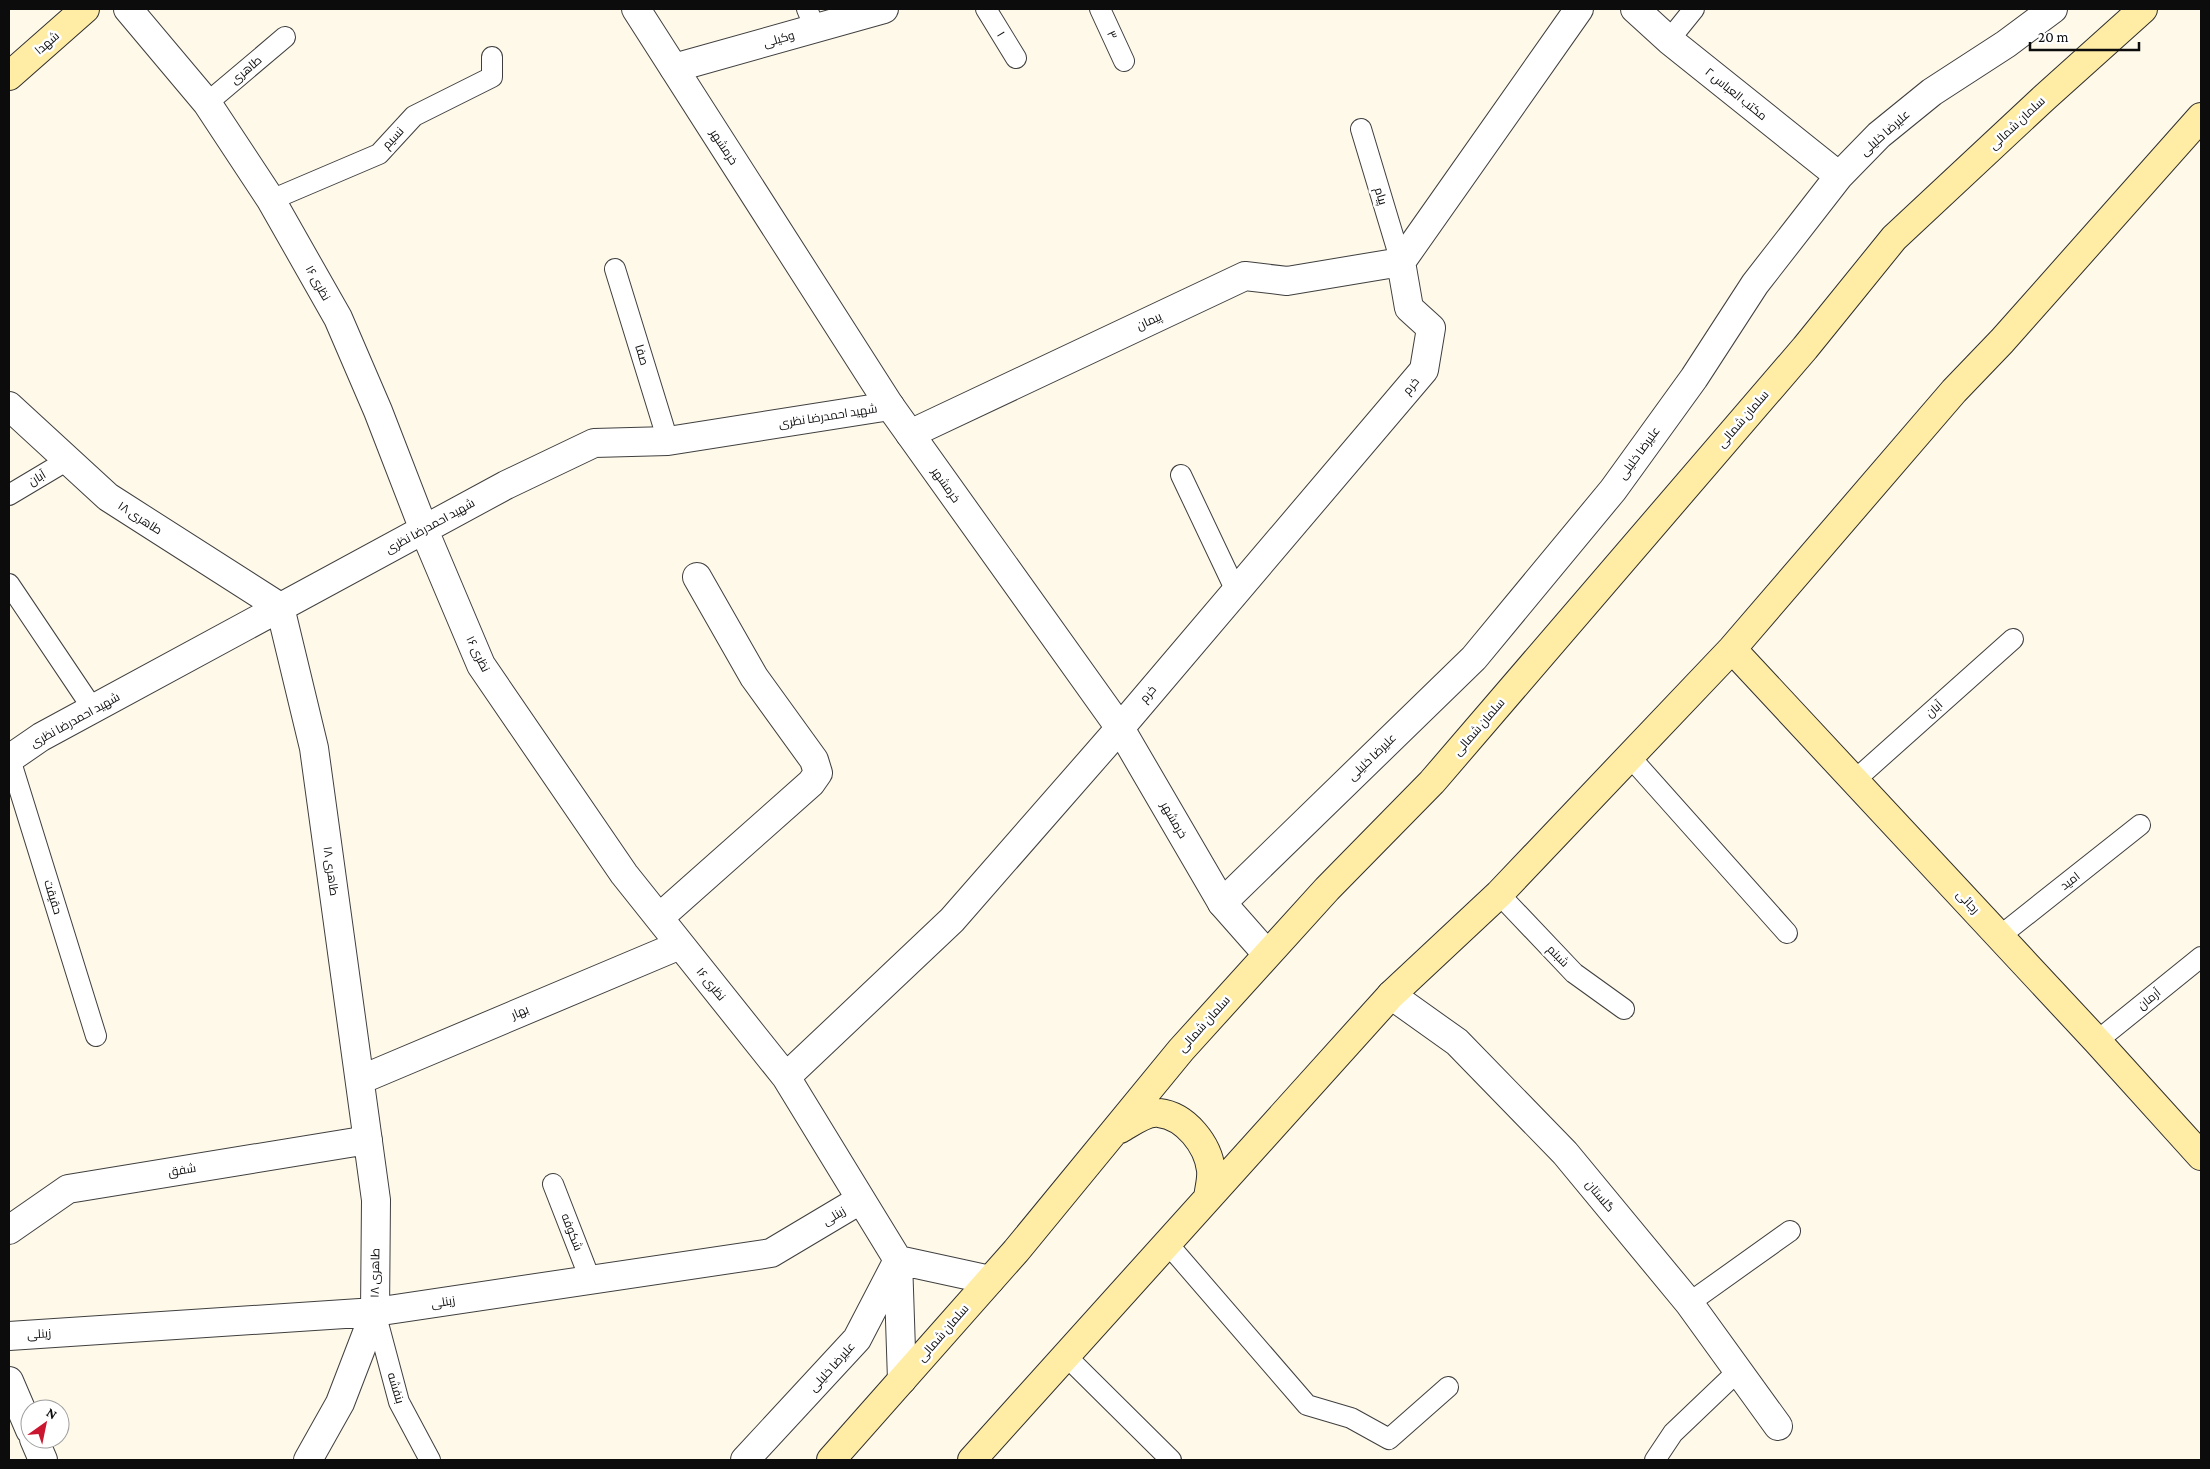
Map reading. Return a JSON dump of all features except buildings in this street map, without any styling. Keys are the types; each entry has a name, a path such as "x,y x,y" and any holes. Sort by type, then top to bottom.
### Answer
{"main road":[{"name":"شهدا","path":"9,76 86,9"},
{"name":"سلمان شمالی","path":"831,1460 990,1280 1181,1050 1267,954 1432,782 1805,348 1894,238 2142,9"},
{"path":"982,1457 1066,1356 1391,995 1499,894 1732,649 1954,391 2002,341 2201,117"},
{"name":"رجائی","path":"1732,649 2000,936 2201,1156"},
{"path":"1113,1132 1141,1117 1158,1112 1177,1118 1192,1130 1204,1150 1211,1171 1208,1198"}],"street":[{"name":"نظری ۱۶","path":"128,9 207,103 272,200 338,318 481,665 624,874 786,1077 898,1260"},
{"name":"خرمشهر","path":"636,9 890,406 1120,728 1222,904 1267,954"},
{"name":"وکیلی","path":"674,68 811,19 884,9"},
{"path":"1401,262 1579,9"},
{"name":"مکتب العباس ۲","path":"1635,9 1669,40 1840,176"},
{"name":"علیرضا خلیلی","path":"1222,904 1474,658 1613,490 1694,378 1756,284 1840,176 1879,135 1932,92 2006,44 2053,9"},
{"name":"پیمان","path":"910,434 1245,276 1286,281 1401,262"},
{"name":"خرم","path":"786,1077 952,920 1120,728 1424,370 1431,328 1409,308 1401,262"},
{"name":"طاهری ۱۸","path":"9,406 66,461 108,497 280,608 314,748 376,1200 375,1312 340,1403 308,1460"},
{"name":"شهید احمدرضا نظری","path":"9,759 41,737 506,485 594,443 668,441 890,406"},
{"path":"660,917 811,783 818,773 814,760 754,676 697,577"},
{"name":"بهار","path":"360,1080 680,945"},
{"name":"گلستان","path":"1391,995 1457,1042 1565,1153 1689,1303 1778,1426"},
{"name":"شفق","path":"9,1230 68,1189 368,1140"},
{"name":"زینلی","path":"9,1336 375,1312 771,1253 860,1200"},
{"path":"902,1380 898,1260 990,1280"},
{"name":"علیرضا خلیلی","path":"746,1460 857,1339 898,1260"},
{"path":"9,1381 20,1407"}],"lane":[{"name":"۱","path":"986,9 1016,58"},
{"name":"۳","path":"1100,9 1124,61"},
{"path":"1669,40 1694,9"},
{"name":"طاهری","path":"207,103 285,37"},
{"name":"نسیم","path":"272,200 379,154 414,116 492,77 492,57"},
{"name":"پیام","path":"1361,129 1401,262"},
{"name":"صفا","path":"615,269 668,441"},
{"name":"آبان","path":"9,495 66,461"},
{"path":"1181,475 1236,591"},
{"path":"9,584 93,709"},
{"name":"آبان","path":"1855,780 2013,639"},
{"path":"1630,758 1787,933"},
{"name":"حقیقت","path":"9,759 96,1036"},
{"name":"امید","path":"2000,936 2140,825"},
{"name":"شبنم","path":"1499,894 1574,973 1624,1009"},
{"name":"آرمان","path":"2097,1041 2201,957"},
{"name":"شکوفه","path":"553,1184 590,1279"},
{"path":"1689,1303 1790,1231"},
{"path":"1167,1243 1307,1406 1351,1418 1390,1439 1448,1387"},
{"name":"بنفشه","path":"375,1312 399,1402 430,1460"},
{"path":"1066,1356 1171,1460"},
{"path":"1655,1460 1673,1433 1738,1371"}]}
